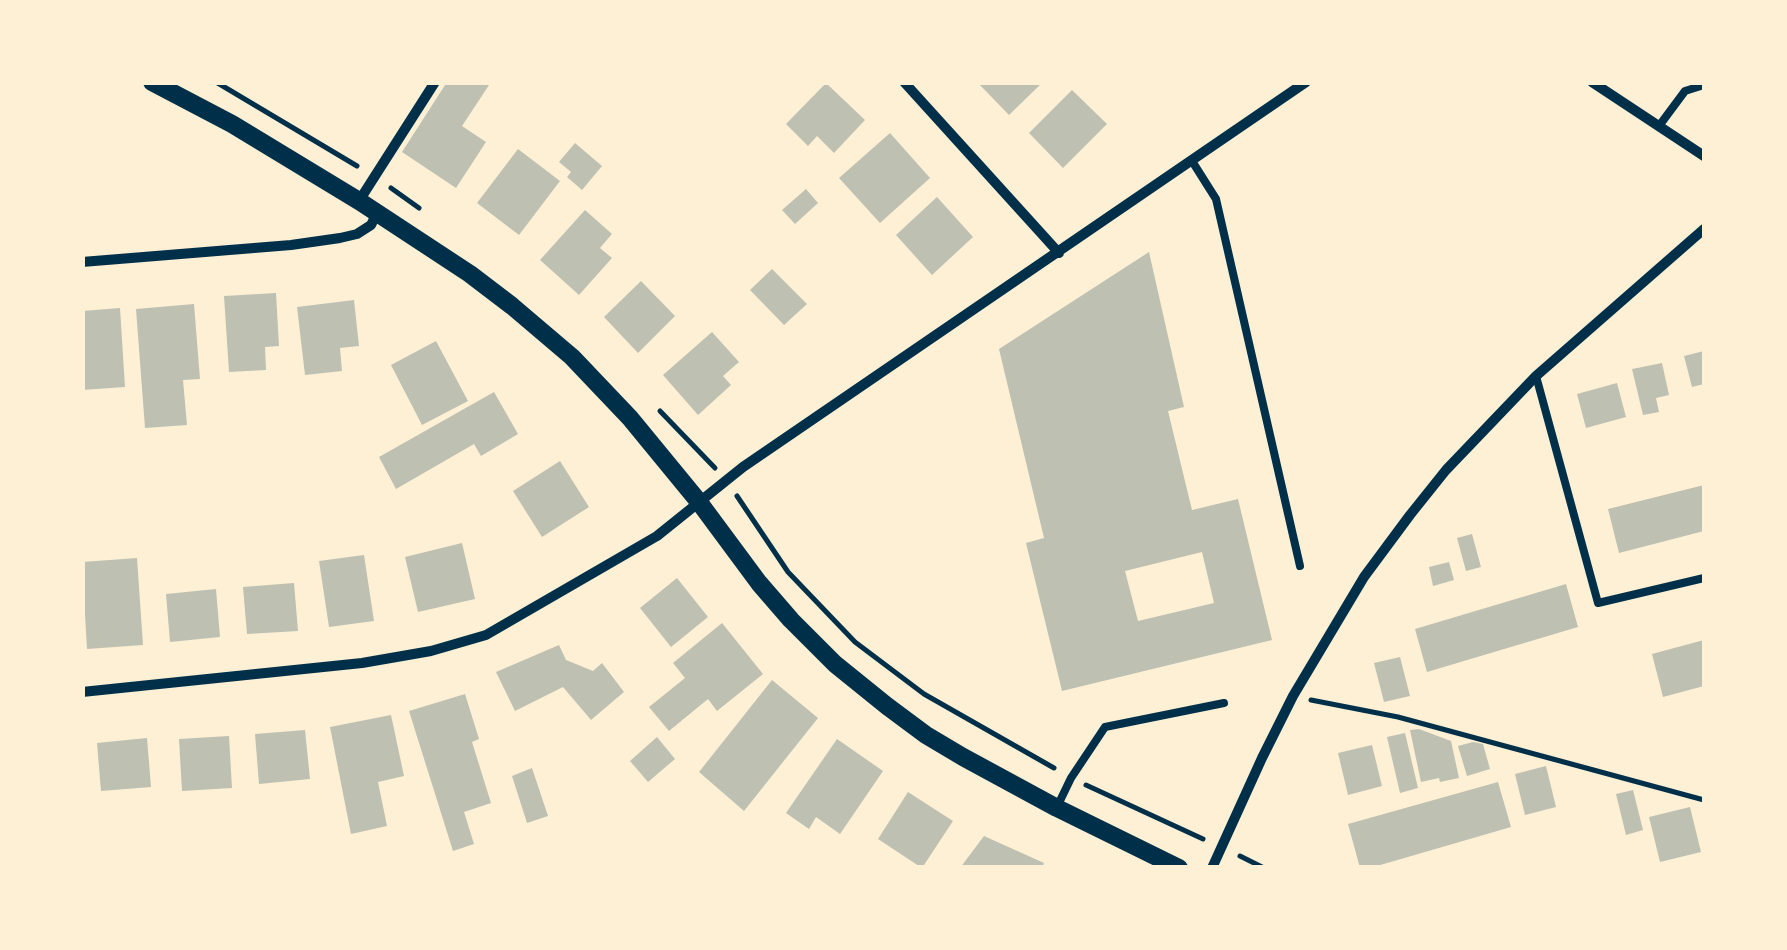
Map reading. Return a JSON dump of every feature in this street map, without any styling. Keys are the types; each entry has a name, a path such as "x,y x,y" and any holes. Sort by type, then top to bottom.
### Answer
{"street":[{"path":"152,82 232,124 360,201 484,285 572,357 630,418 791,620 835,664 886,706 926,735 1057,808 1179,868"},
{"path":"360,201 436,82"},
{"path":"904,82 1059,252"},
{"path":"82,692 334,667 403,657 486,635 657,536 726,480 1306,82"},
{"path":"1592,82 1704,156"},
{"path":"82,262 340,238 357,234 371,224 377,213"},
{"path":"1212,868 1293,696 1364,577 1410,516 1446,470 1536,376 1704,229"}],"lane":[{"path":"1658,126 1684,91 1704,85"},
{"path":"1192,161 1216,200 1300,566"},
{"path":"1536,376 1598,603 1704,578"},
{"path":"1057,808 1071,778 1105,727 1224,703"}],"path":[{"path":"216,82 374,176"},
{"path":"654,405 726,480 788,572 855,642 924,694 1071,778 1264,868"},
{"path":"1293,696 1398,717 1704,800"}],"building":[{"path":"447,82 491,82 462,126 486,142 456,188 402,152"},
{"path":"977,82 1043,82 1009,115"},
{"path":"826,83 865,120 834,153 817,136 808,146 786,124"},
{"path":"1072,90 1107,124 1063,168 1029,133"},
{"path":"890,133 930,178 880,223 839,178"},
{"path":"575,143 602,166 582,190 567,177 571,172 559,162"},
{"path":"518,149 560,181 519,235 477,203"},
{"path":"806,189 818,203 795,224 782,210"},
{"path":"937,197 973,237 932,275 896,235"},
{"path":"585,210 612,234 600,248 612,258 579,295 540,260"},
{"path":"1149,252 1184,407 1168,411 1192,510 1238,499 1272,640 1062,691 1026,543 1044,538 999,349","holes":["1202,552 1214,603 1138,621 1125,571"]},
{"path":"772,269 807,304 784,325 750,290"},
{"path":"641,281 675,316 638,353 604,317"},
{"path":"276,293 279,346 265,347 266,370 229,372 224,296"},
{"path":"354,300 359,346 340,348 342,371 305,375 297,307"},
{"path":"194,304 200,379 183,380 187,425 145,428 136,309"},
{"path":"120,308 125,387 82,390 82,311"},
{"path":"712,332 739,362 723,376 731,385 698,415 663,375"},
{"path":"436,341 468,401 422,425 391,365"},
{"path":"1704,351 1704,384 1692,387 1684,356"},
{"path":"1662,363 1669,395 1656,398 1659,412 1643,415 1632,369"},
{"path":"1617,383 1626,417 1586,428 1577,394"},
{"path":"494,392 518,434 481,456 474,444 396,489 379,457"},
{"path":"560,461 589,507 542,537 513,491"},
{"path":"1704,485 1704,531 1619,553 1608,509"},
{"path":"1472,534 1481,567 1466,571 1457,538"},
{"path":"462,543 475,599 418,612 405,557"},
{"path":"364,555 374,621 329,627 319,561"},
{"path":"137,558 143,645 87,649 82,562"},
{"path":"1449,562 1454,580 1433,586 1429,567"},
{"path":"677,578 708,617 671,647 640,608"},
{"path":"294,583 298,631 247,634 243,587"},
{"path":"1566,584 1578,627 1427,672 1415,629"},
{"path":"216,589 220,637 170,642 166,594"},
{"path":"722,623 763,674 717,711 708,699 669,731 649,707 685,678 673,663"},
{"path":"1704,640 1704,686 1663,697 1652,654"},
{"path":"559,645 566,660 593,671 602,663 624,692 591,720 563,687 515,711 496,672"},
{"path":"1400,657 1410,696 1384,702 1374,663"},
{"path":"772,680 818,718 744,811 699,772"},
{"path":"465,694 479,739 472,742 491,803 464,812 474,844 453,851 409,711"},
{"path":"391,715 404,776 378,782 387,826 351,834 330,727"},
{"path":"1419,729 1451,741 1459,778 1421,782 1410,730"},
{"path":"305,730 310,779 259,784 255,734"},
{"path":"1405,733 1418,788 1400,793 1387,737"},
{"path":"229,736 232,788 182,791 179,739"},
{"path":"657,737 675,759 648,782 630,761"},
{"path":"147,738 151,787 101,791 97,743"},
{"path":"837,739 883,771 840,834 816,817 809,829 786,813"},
{"path":"1483,744 1490,769 1467,776 1458,746"},
{"path":"1372,745 1382,786 1348,795 1338,753"},
{"path":"1546,766 1556,807 1525,815 1515,774"},
{"path":"532,768 548,816 527,823 512,776"},
{"path":"1498,782 1511,827 1360,868 1348,824"},
{"path":"1633,790 1643,830 1626,835 1616,794"},
{"path":"908,792 953,821 922,868 878,839"},
{"path":"1690,807 1701,852 1660,862 1649,817"},
{"path":"984,836 1044,863 1042,868 960,868"}]}
